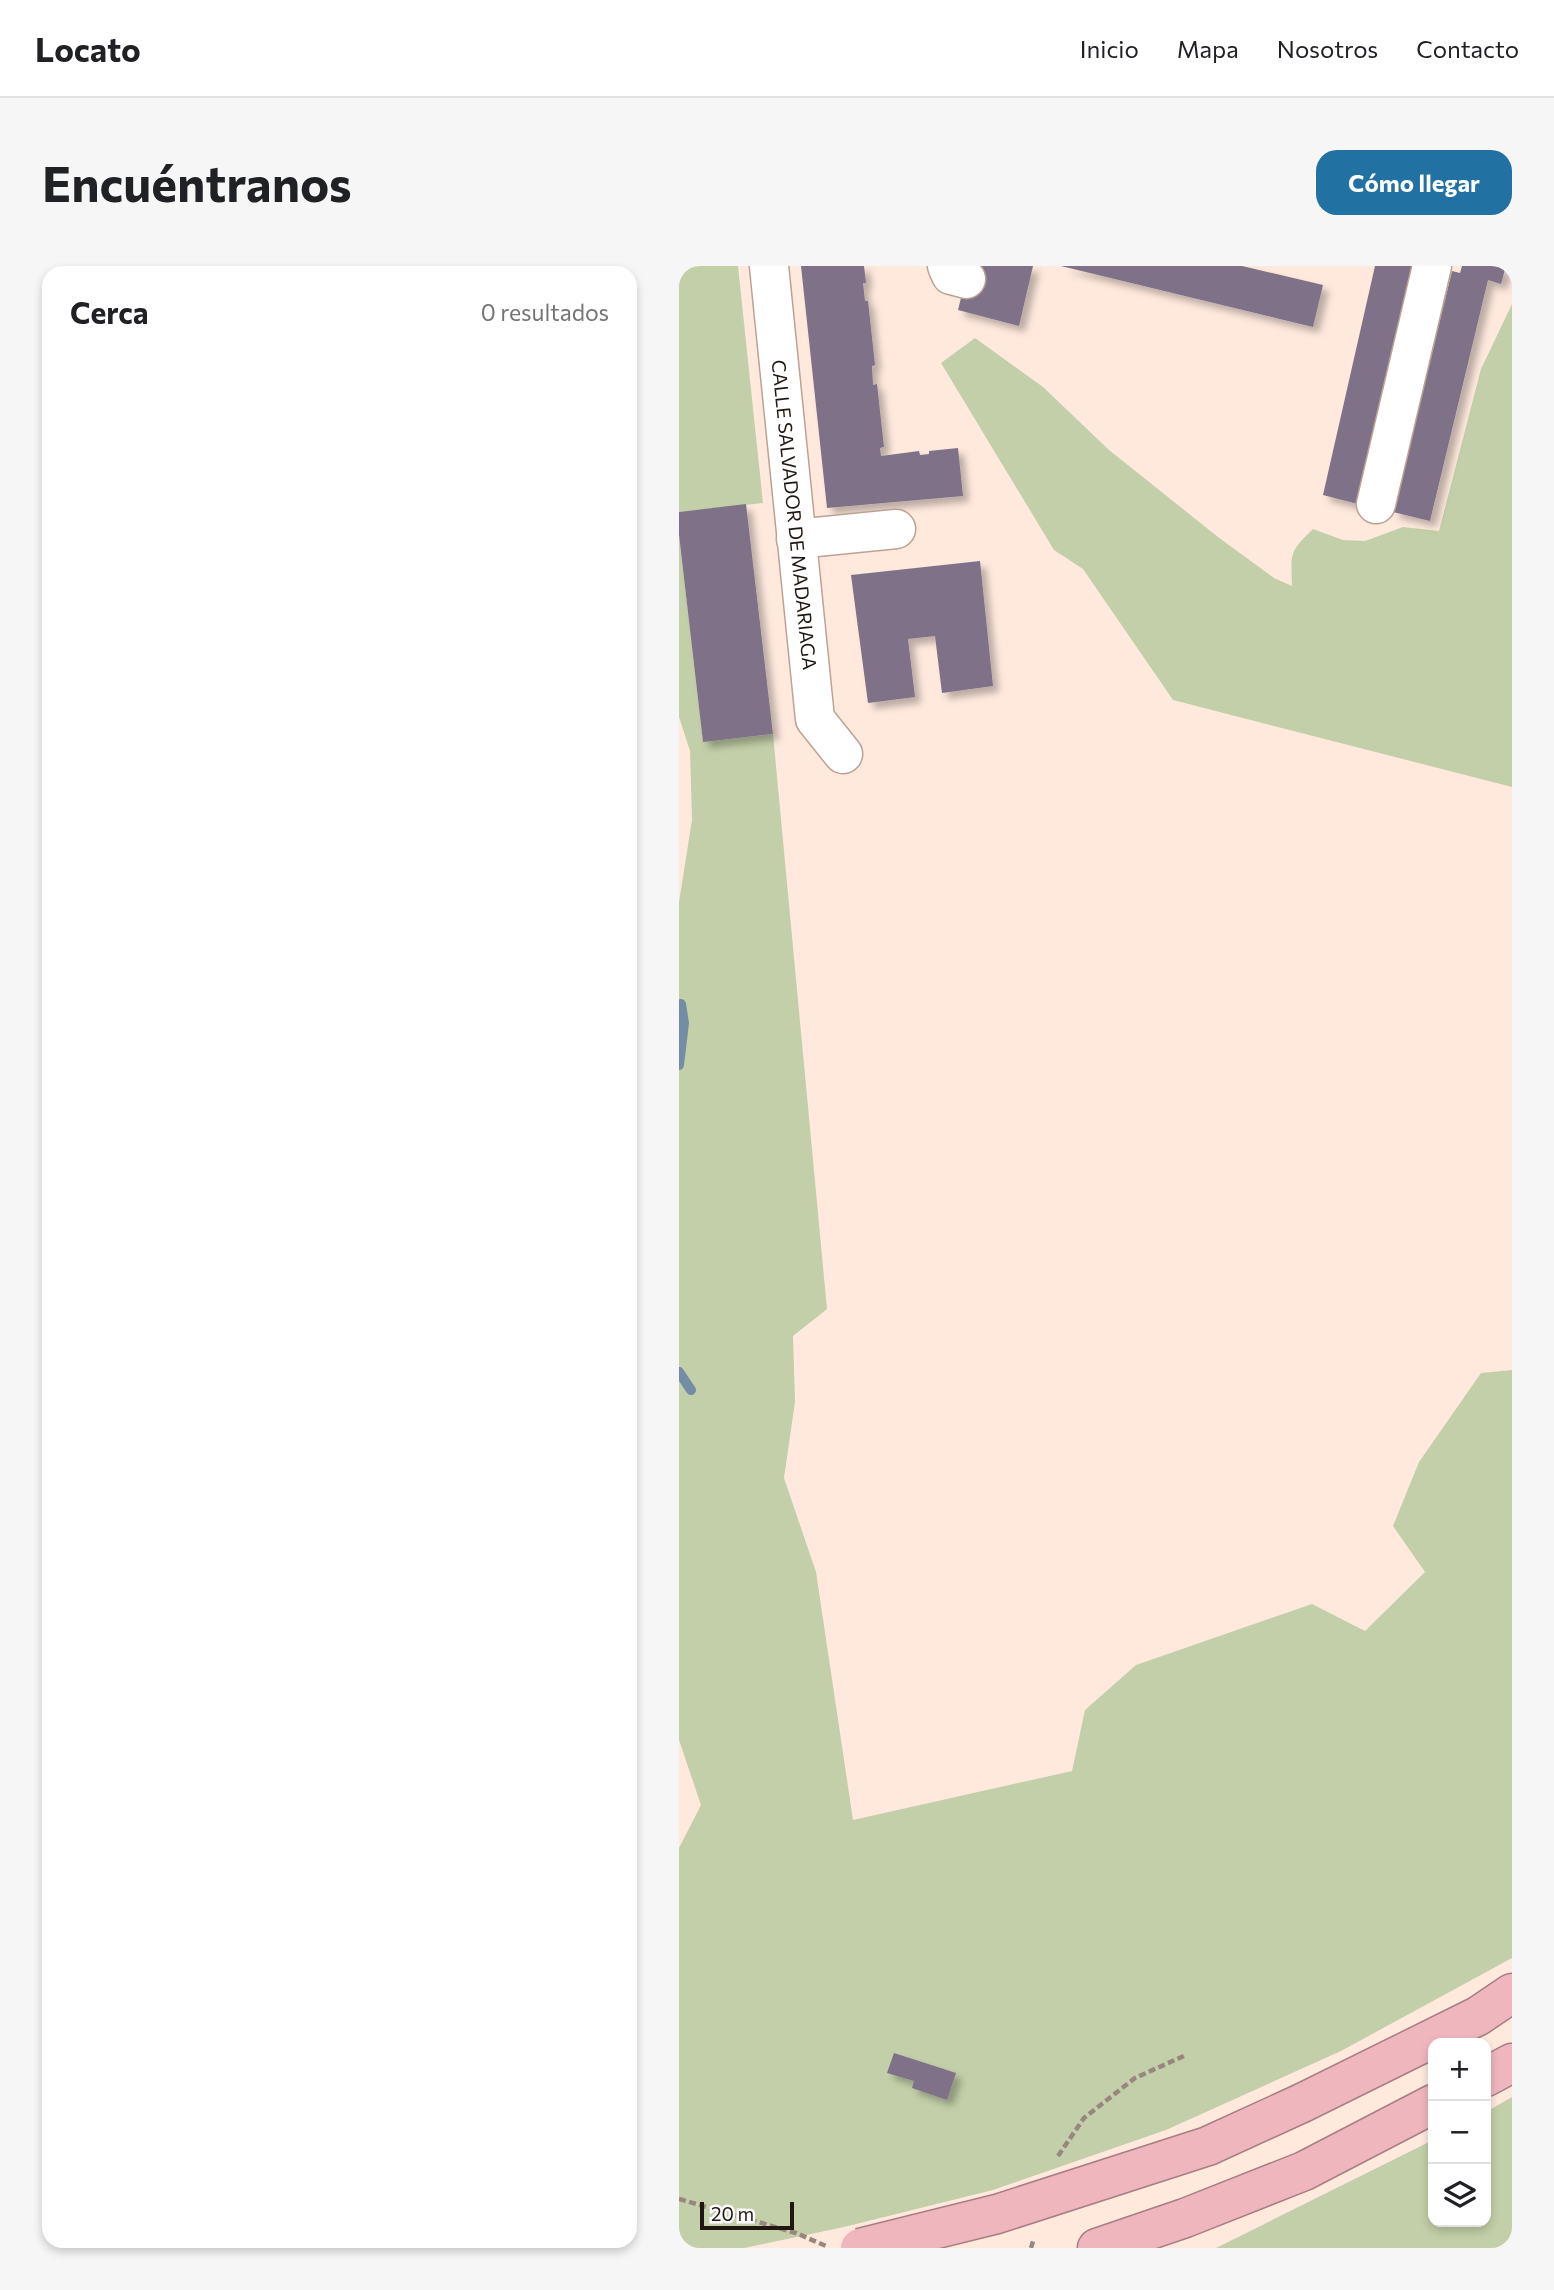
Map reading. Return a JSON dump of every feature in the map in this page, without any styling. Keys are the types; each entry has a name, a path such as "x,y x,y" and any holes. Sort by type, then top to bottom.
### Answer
{"highway":[{"path":"860,2248 997,2214 1195,2151 1301,2103 1478,2016 1512,1993"},
{"path":"1491,2074 1512,2063"},
{"path":"1097,2248 1185,2218 1304,2171 1428,2107"}],"street":[{"name":"CALLE SALVADOR DE MADARIAGA","path":"769,266 815,719 843,754"},
{"path":"1376,503 1432,266"},
{"path":"796,539 896,530"}],"path":[{"path":"1053,2164 1084,2118 1135,2078 1186,2055"},
{"path":"679,2199 796,2233 830,2248"},
{"path":"1031,2248 1035,2236"}],"green space":[{"path":"679,266 738,266 763,503 679,512"},
{"path":"1512,304 1512,787 1173,700 1083,569 1054,550 941,363 975,338 1043,387 1109,450 1218,537 1274,578 1292,586 1293,554 1299,543 1313,529 1343,540 1365,541 1403,527 1439,531 1481,369"},
{"path":"679,535 703,741 773,734 827,1309 793,1336 795,1402 784,1478 816,1572 853,1820 1072,1771 1085,1710 1136,1665 1312,1604 1365,1631 1425,1572 1393,1526 1419,1462 1481,1373 1512,1370 1512,1958 1341,2051 1166,2130 993,2190 844,2227 744,2248 679,2248 679,1848 701,1805 679,1740 679,902 692,820 690,751 679,717"},
{"path":"1512,2097 1512,2248 1216,2248 1428,2142 1428,2227 1491,2227 1491,2109"}],"building":[{"path":"801,266 864,266 865,301 868,301 875,365 872,366 873,385 877,384 884,447 880,448 881,456 919,451 920,455 929,454 929,451 958,448 963,496 827,508"},
{"path":"969,266 1033,266 1019,326 958,310"},
{"path":"1061,266 1242,266 1323,285 1313,327"},
{"path":"1375,266 1416,266 1358,504 1323,495"},
{"path":"1462,266 1506,266 1501,284 1488,280 1430,521 1393,512 1452,271 1460,273"},
{"path":"746,504 773,734 703,742 679,535 679,512"},
{"path":"980,561 993,686 942,693 935,636 908,639 915,697 868,703 851,575"},
{"path":"894,2053 956,2073 947,2100 912,2088 914,2081 887,2073"}],"waterway":[{"path":"679,1065 684,1023 681,1004"},
{"path":"679,1372 691,1390"}]}
